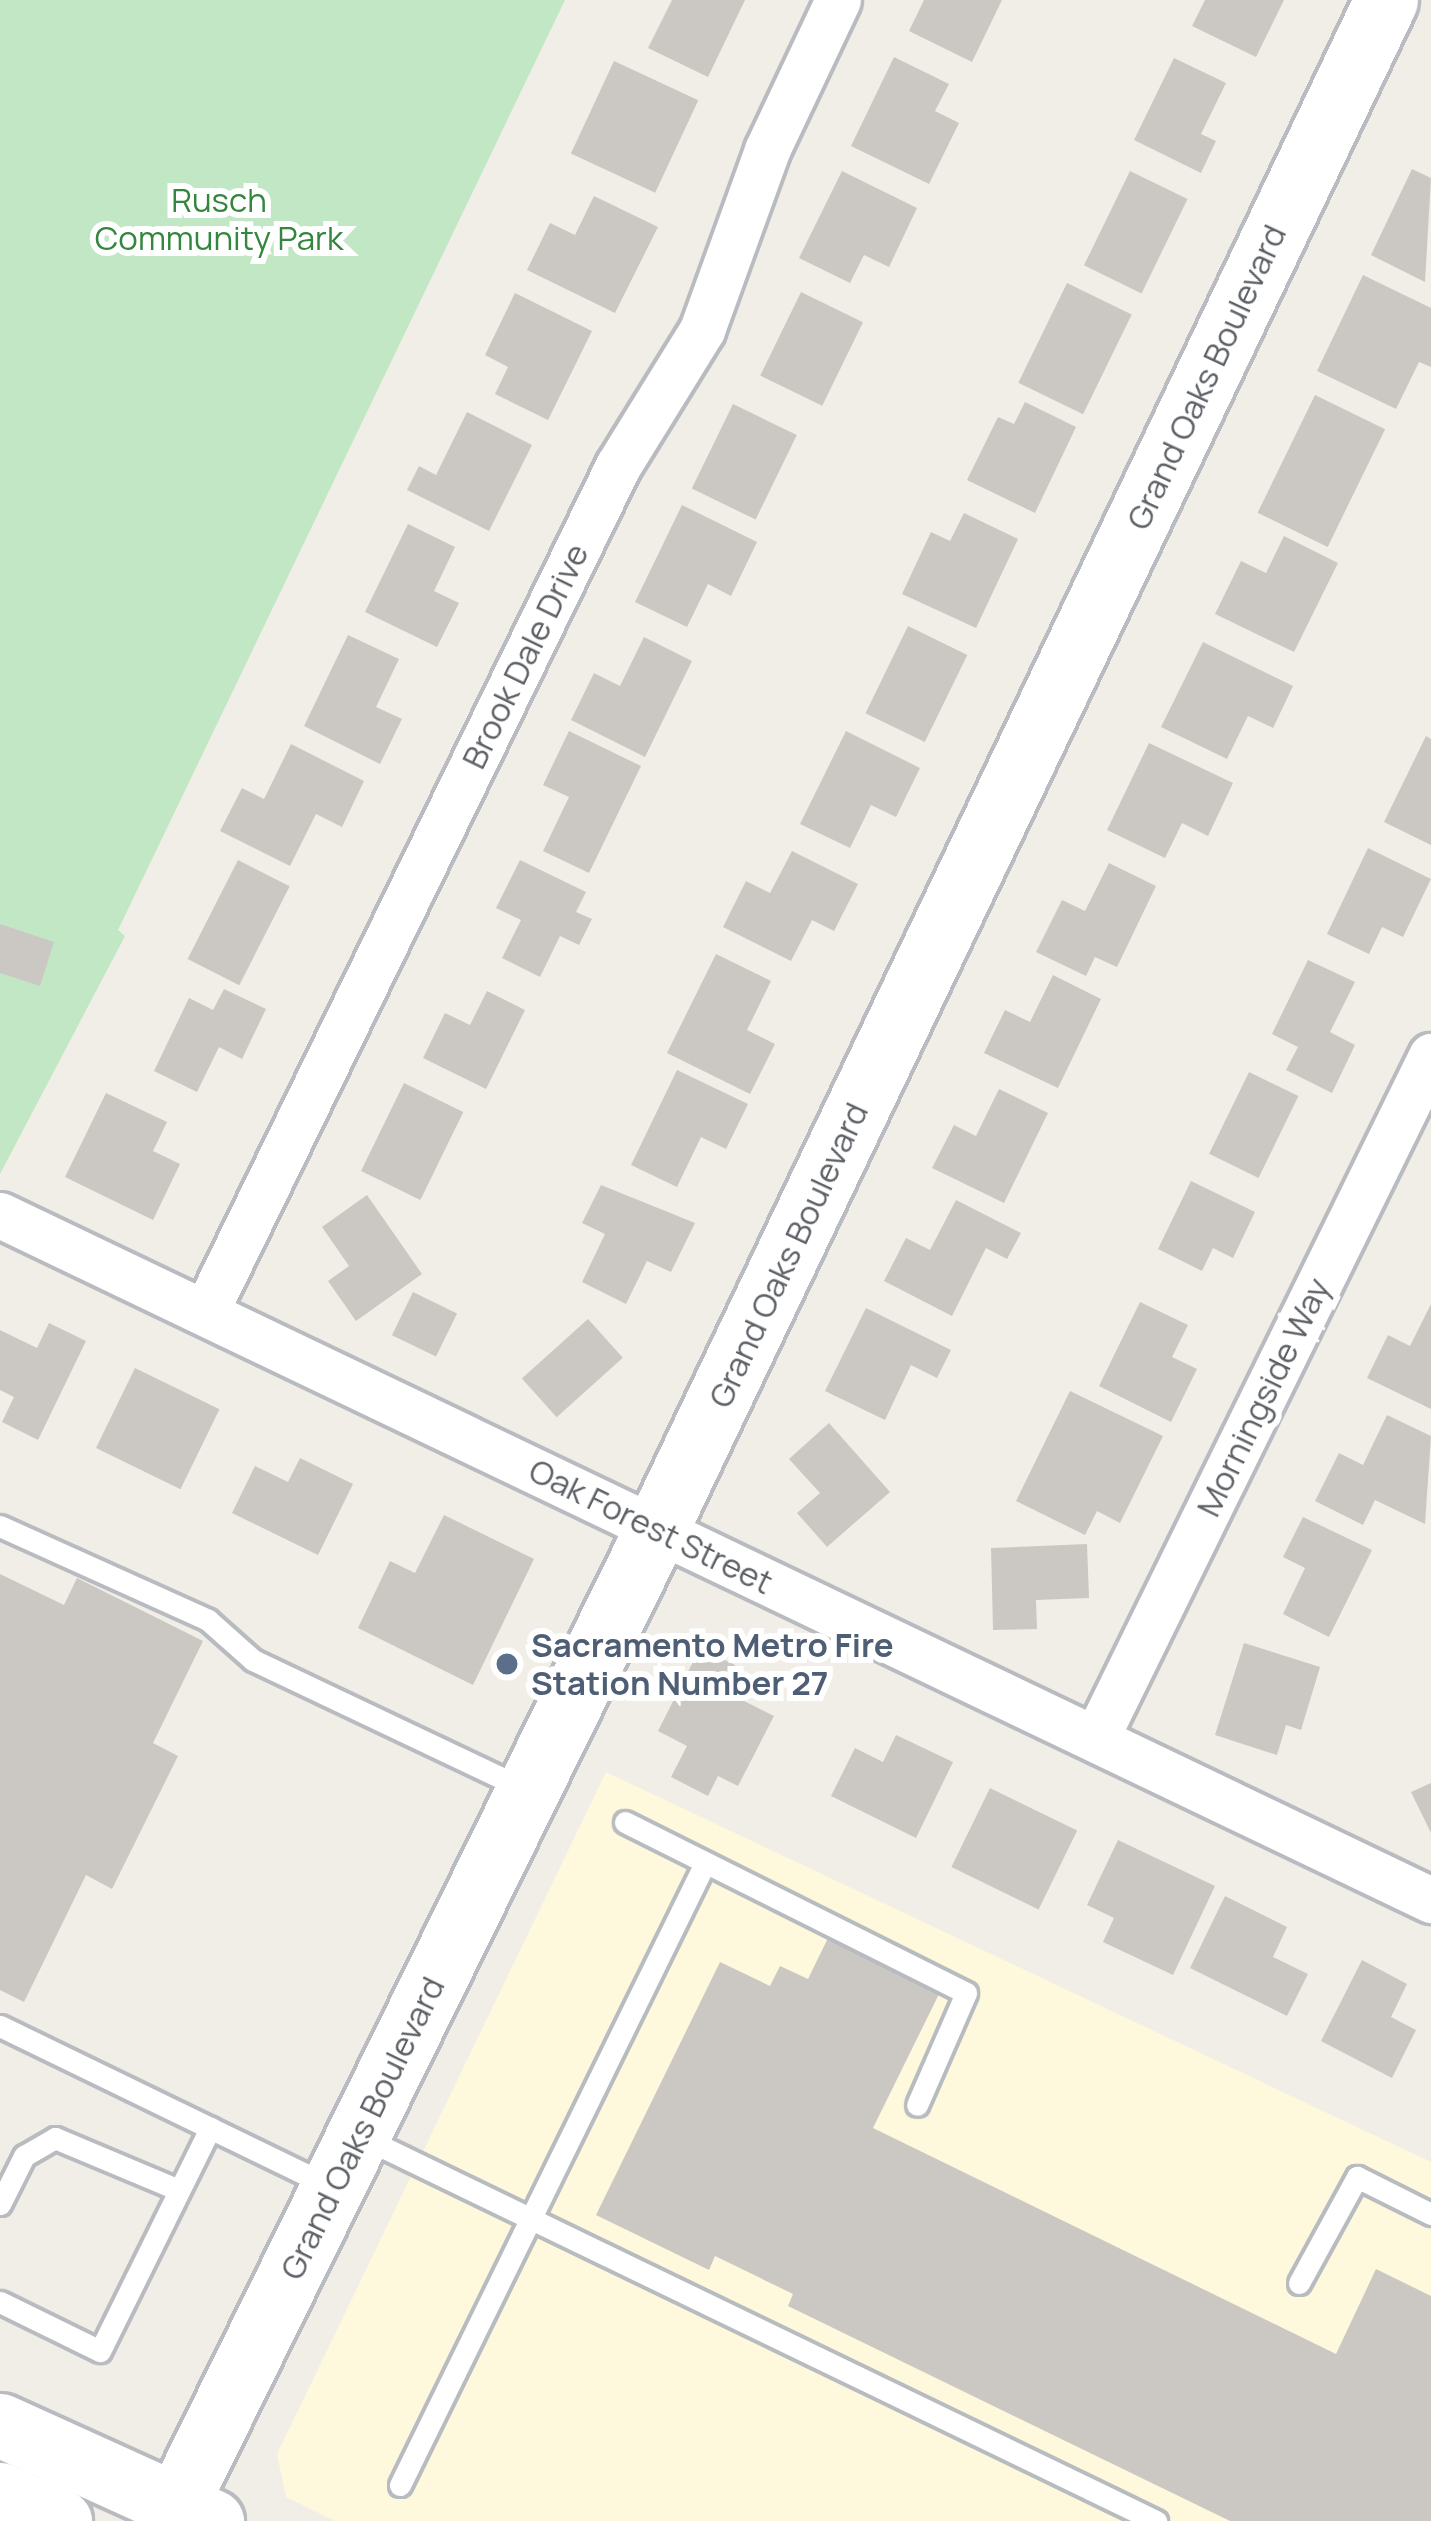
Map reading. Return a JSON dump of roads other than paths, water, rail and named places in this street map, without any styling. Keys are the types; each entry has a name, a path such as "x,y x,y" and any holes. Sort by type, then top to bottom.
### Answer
{"street":[{"name":"Brook Dale Drive","path":"206,1311 618,466 702,330 766,150 838,0"},
{"name":"Grand Oaks Boulevard","path":"186,2515 345,2162 656,1530 1386,0"},
{"name":"Morningside Way","path":"1096,1738 1431,1056"},
{"name":"Oak Forest Street","path":"0,1215 1431,1900"},
{"path":"0,2425 186,2515"}],"lane":[{"path":"0,1526 208,1620 253,1660 529,1790"},
{"path":"625,1822 966,1994 917,2105"},
{"path":"400,2486 705,1863"},
{"path":"0,2026 210,2128 345,2162 532,2220 1156,2521"},
{"path":"0,2302 100,2350 210,2128"},
{"path":"0,2204 24,2156 55,2138 179,2190"},
{"path":"1299,2284 1357,2177 1431,2214"}],"place":[{"name":"Sacramento Metro Fire Station Number 27","path":"507,1664"}],"park label":[{"name":"Rusch Community Park","path":"219,219"}]}
